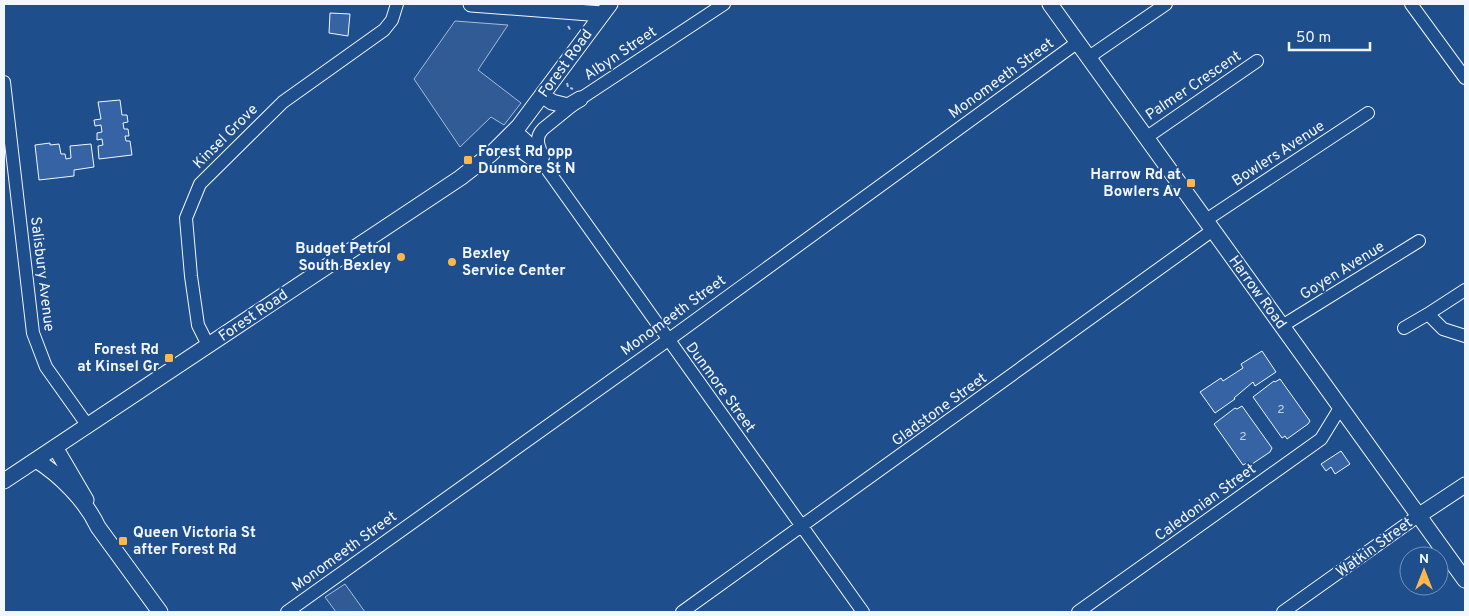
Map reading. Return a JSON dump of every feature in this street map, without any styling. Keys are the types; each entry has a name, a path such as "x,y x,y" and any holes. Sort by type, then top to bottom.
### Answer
{"main road":[{"path":"471,4 606,9"},
{"name":"Harrow Road","path":"1050,4 1465,580"},
{"name":"Forest Road","path":"5,477 36,460 88,426 460,178 491,154 512,134 606,9"},
{"path":"546,90 566,97 578,94"},
{"path":"55,447 84,494 94,520 160,612"},
{"path":"36,460 43,474 86,520 94,520"},
{"name":"Watkin Street","path":"1418,516 1465,485"}],"street":[{"name":"Kinsel Grove","path":"208,345 198,325 186,218 200,184 283,102 384,30 392,20 397,4"},
{"name":"Albyn Street","path":"538,134 578,94 724,4"},
{"path":"1089,57 1166,4"},
{"path":"1411,4 1465,78"},
{"name":"Monomeeth Street","path":"287,612 1078,42"},
{"name":"Palmer Crescent","path":"1147,137 1257,61"},
{"name":"Salisbury Avenue","path":"4,82 6,130 33,333 46,367 88,426"},
{"name":"Bowlers Avenue","path":"1210,225 1368,113"},
{"name":"Dunmore Street","path":"512,134 553,180 863,612"},
{"name":"Dunmore Street","path":"538,134 539,147 553,180"},
{"name":"Gladstone Street","path":"682,612 801,527 1210,225"},
{"name":"Goyen Avenue","path":"1282,326 1419,241"},
{"path":"1404,328 1465,290"},
{"path":"1428,314 1442,330 1465,336"},
{"name":"Caledonian Street","path":"1078,612 1321,438 1340,408"},
{"name":"Watkin Street","path":"1284,612 1418,516"}],"path":[{"path":"568,26 571,31"},
{"path":"567,83 568,87 578,94"}],"shaded area":[{"path":"455,21 508,25 478,70 521,103 504,125 491,117 460,147 414,79"},
{"path":"345,584 365,612 336,612 325,597"}],"building":[{"path":"330,13 350,14 348,36 329,33"},
{"path":"120,100 122,115 127,115 128,122 123,123 124,129 128,129 129,136 125,136 126,141 130,141 132,155 99,159 98,146 103,145 102,139 97,140 97,133 102,132 101,125 95,126 94,120 101,119 98,102"},
{"path":"50,143 50,145 59,144 61,154 65,154 66,159 71,158 70,146 91,144 94,167 74,170 74,176 39,180 35,145"},
{"path":"1262,351 1276,372 1255,386 1253,382 1235,399 1215,413 1200,392 1221,378 1223,381 1243,368 1241,364"},
{"path":"1280,379 1310,421 1287,439 1285,436 1282,438 1253,397 1274,381"},
{"path":"1242,406 1272,448 1270,452 1249,466 1247,463 1243,465 1214,424 1235,408 1237,409"},
{"path":"1341,451 1350,464 1335,474 1331,467 1326,471 1321,464"}],"place":[{"name":"Forest Rd opp Dunmore St N","path":"468,160"},
{"name":"Harrow Rd at Bowlers Av","path":"1191,183"},
{"name":"Budget Petrol South Bexley","path":"401,257"},
{"name":"Bexley Service Center","path":"452,262"},
{"name":"Forest Rd at Kinsel Gr","path":"169,358"},
{"name":"Queen Victoria St after Forest Rd","path":"123,541"}]}
